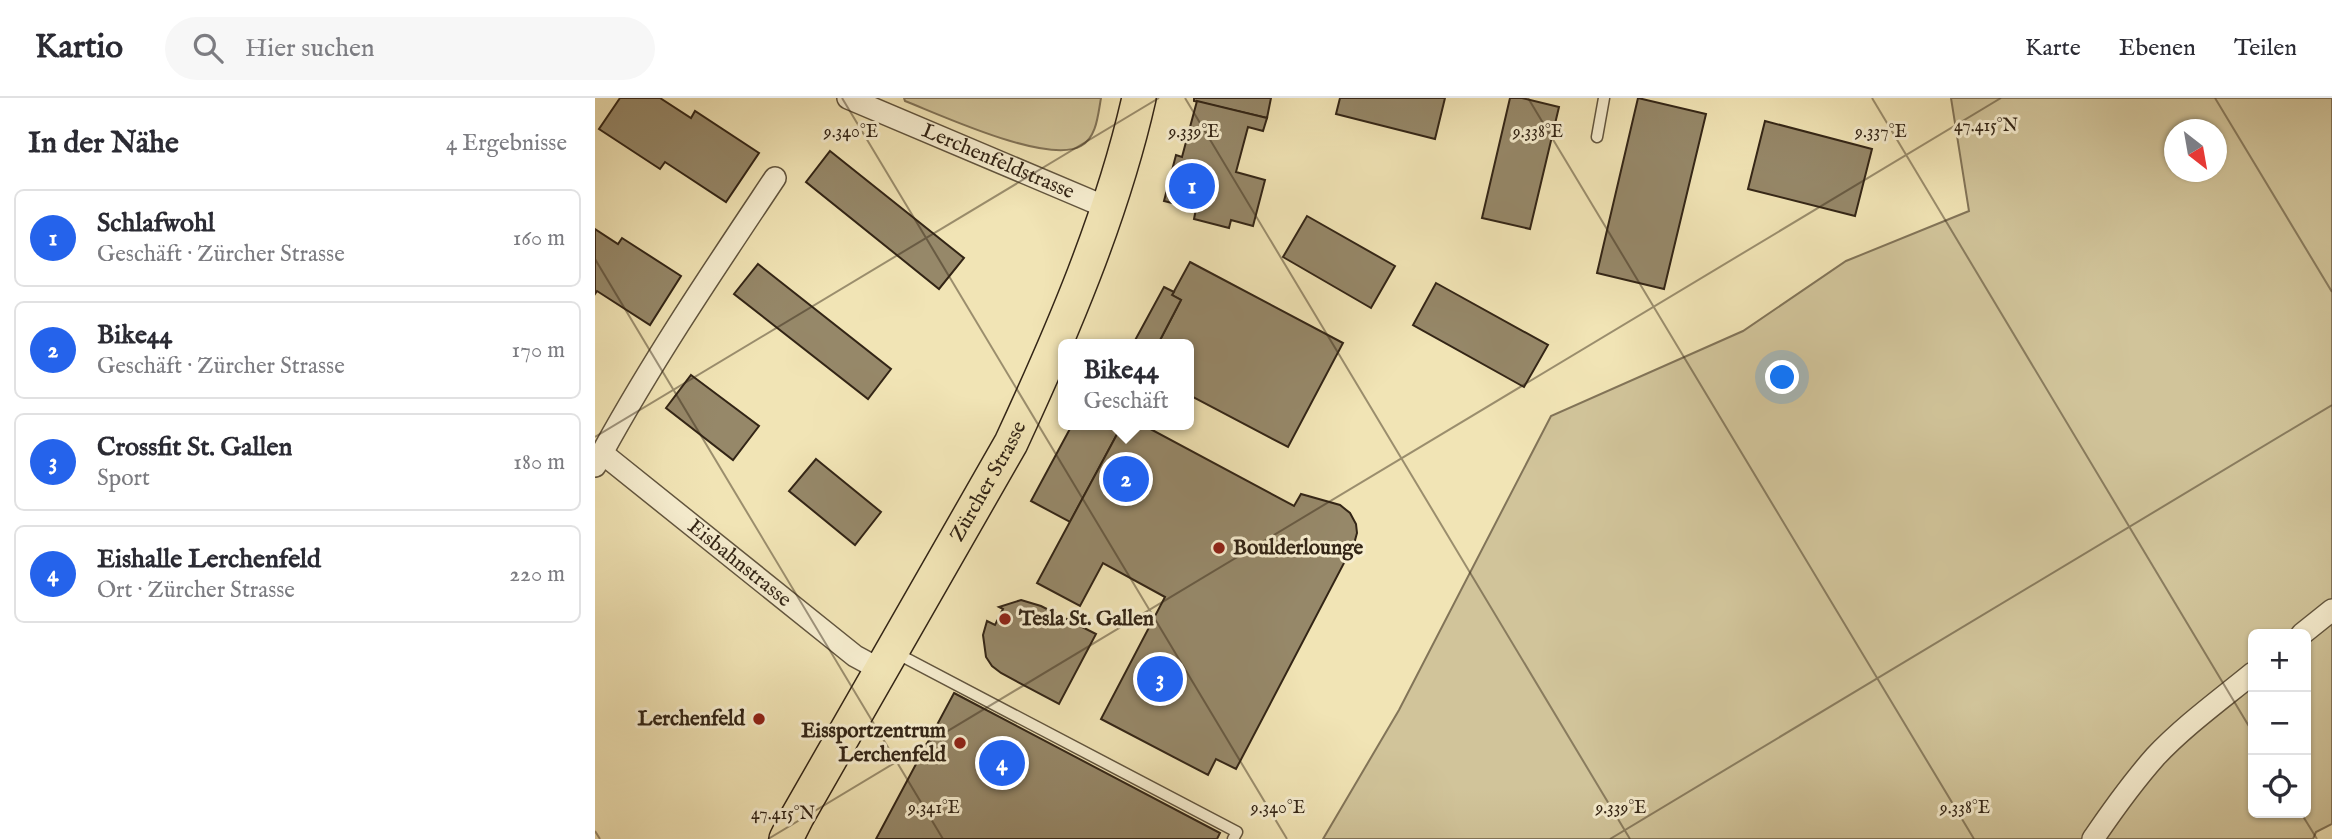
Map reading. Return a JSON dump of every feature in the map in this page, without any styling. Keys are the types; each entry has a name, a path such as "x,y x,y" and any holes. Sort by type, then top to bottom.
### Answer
{"main road":[{"name":"Zürcher Strasse","path":"786,839 1011,443 1039,383 1108,208 1139,98"}],"street":[{"name":"Lerchenfeldstrasse","path":"848,98 1108,208"},
{"name":"Eisbahnstrasse","path":"775,178 653,365 599,459 855,656 886,660"},
{"path":"2308,629 2332,610"},
{"path":"2093,839 2119,801 2156,756 2248,677"}],"lane":[{"path":"1597,137 1604,98"},
{"path":"886,660 1237,832 1233,839"}],"shaded area":[{"path":"904,98 1101,98 1096,125 1090,137 1081,146 1065,150 1045,149 994,136 905,101"},
{"path":"1951,98 2332,98 2332,824 2316,832 2313,839 1323,839 1399,710 1551,416 1743,331 1846,261 1969,211"}],"building":[{"path":"620,98 660,98 691,118 695,111 759,153 726,202 665,162 660,169 599,129"},
{"path":"1194,98 1271,98 1267,118 1194,101"},
{"path":"1340,98 1445,98 1435,139 1336,114"},
{"path":"1510,98 1522,98 1559,107 1530,229 1482,218"},
{"path":"1638,98 1706,114 1664,289 1597,273"},
{"path":"1197,101 1267,118 1263,131 1248,127 1236,172 1265,180 1253,226 1231,220 1229,228 1194,219 1196,209 1164,201 1176,155 1182,157"},
{"path":"1765,121 1872,149 1855,216 1748,189"},
{"path":"830,151 964,258 939,289 806,182"},
{"path":"1307,216 1395,266 1371,308 1283,257"},
{"path":"595,229 618,244 622,238 681,276 650,325 597,291 595,294"},
{"path":"1190,262 1343,343 1288,447 1194,398 1194,339 1161,339 1181,300 1172,295"},
{"path":"758,264 891,369 868,399 734,294"},
{"path":"1436,283 1548,345 1524,387 1413,325"},
{"path":"1164,287 1174,292 1172,295 1181,300 1161,339 1136,339"},
{"path":"691,375 759,426 733,460 666,408"},
{"path":"1069,430 1119,430 1070,522 1031,501"},
{"path":"1119,430 1152,430 1294,506 1301,494 1340,505 1350,513 1356,524 1354,544 1236,769 1216,759 1208,775 1101,719 1165,597 1103,563 1080,606 1037,583"},
{"path":"816,459 881,512 855,545 789,491"},
{"path":"1021,600 1041,606 1096,634 1059,704 1001,673 986,657 983,635 987,621 995,625 1003,609 999,607"},
{"path":"954,693 1220,833 1217,839 876,839"}],"place":[{"name":"Schlafwohl","path":"1192,186"},
{"name":"Bike44","path":"1126,479"},
{"name":"Boulderlounge","path":"1219,548"},
{"name":"Tesla St. Gallen","path":"1005,619"},
{"name":"Crossfit St. Gallen","path":"1160,679"},
{"name":"Lerchenfeld","path":"759,719"},
{"name":"Eissportzentrum Lerchenfeld","path":"960,743"},
{"name":"Eishalle Lerchenfeld","path":"1002,763"}]}
